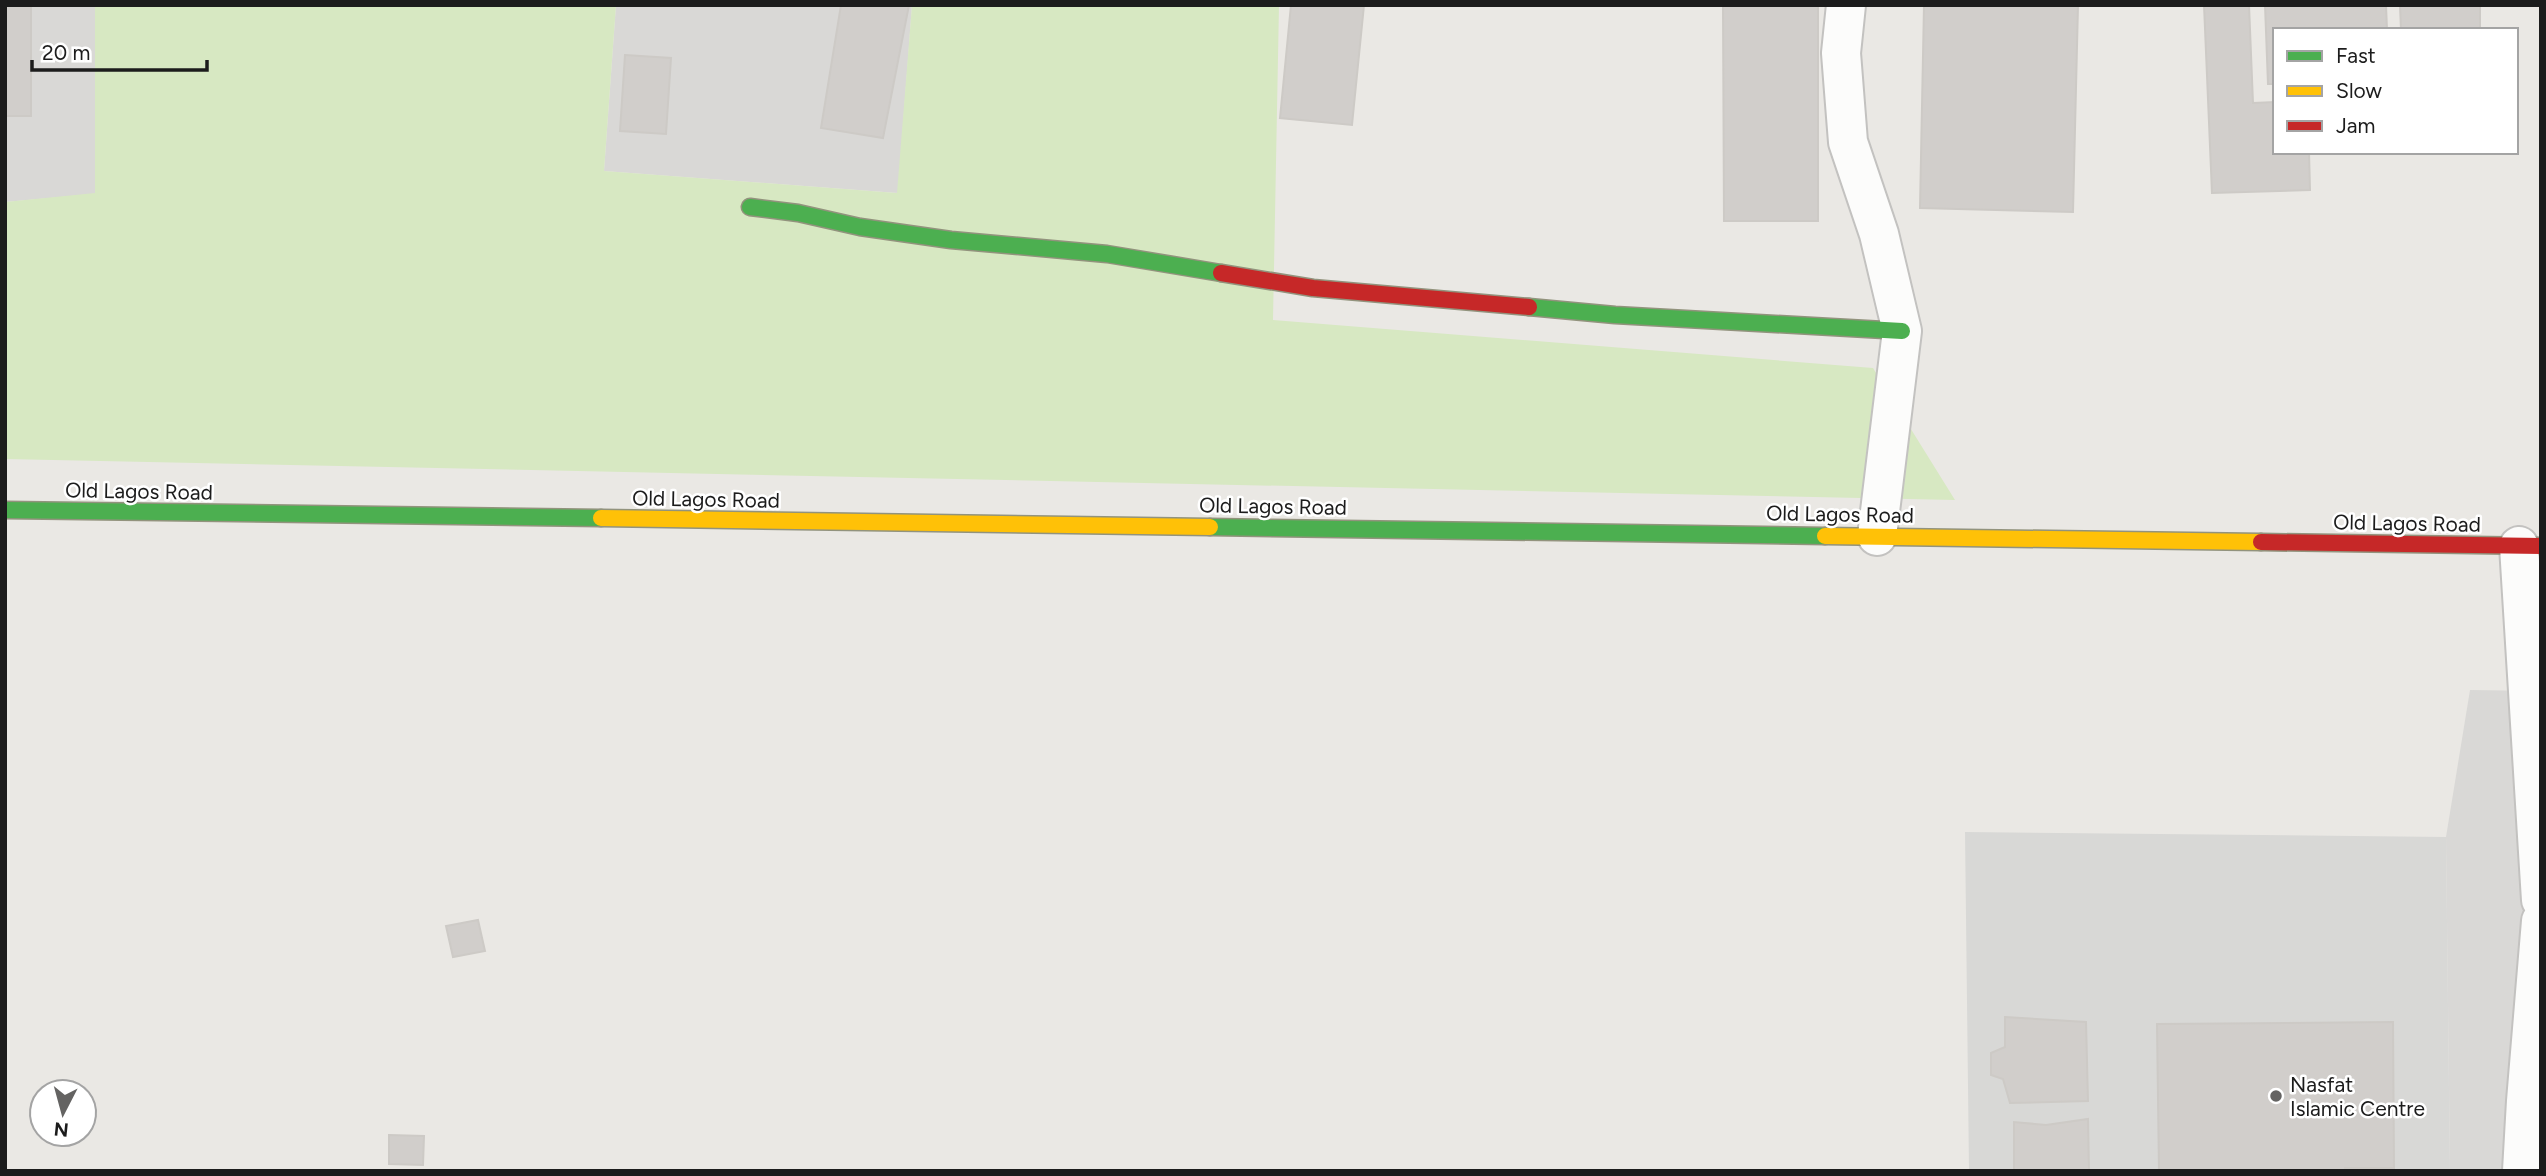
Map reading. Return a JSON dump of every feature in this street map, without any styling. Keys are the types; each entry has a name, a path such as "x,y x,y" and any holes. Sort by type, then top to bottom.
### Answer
{"main road":[{"path":"750,207 951,240 1107,254 1313,288 1615,315 1902,331"},
{"name":"Old Lagos Road","path":"5,510 2530,546"}],"street":[{"path":"1846,5 1841,53 1848,142 1879,234 1902,331 1877,536"},
{"path":"2530,546 2541,900"},
{"path":"2522,1171 2525,1101 2541,921"}],"shaded area":[{"path":"5,5 95,5 95,194 5,202"},
{"path":"616,5 912,5 898,193 604,171"},
{"path":"2470,690 2541,691 2541,1171 2450,1171 2446,837"},
{"path":"1965,832 2446,837 2450,1171 1969,1171"}],"green space":[{"path":"95,5 616,5 604,171 897,193 912,5 1279,5 1273,320 1873,368 1955,500 5,459 5,202 95,193"}],"building":[{"path":"5,5 31,5 31,116 5,116"},
{"path":"841,5 909,5 883,138 821,128"},
{"path":"1291,5 1364,5 1352,125 1280,118"},
{"path":"1723,5 1818,5 1818,221 1724,221"},
{"path":"1924,5 2078,5 2073,212 1920,208"},
{"path":"2204,5 2249,5 2253,103 2273,102 2273,154 2309,154 2310,190 2212,193"},
{"path":"2265,5 2386,5 2387,28 2273,28 2273,84 2268,84"},
{"path":"2400,5 2480,5 2480,28 2401,28"},
{"path":"625,55 671,58 666,134 620,131"},
{"path":"478,920 485,951 453,957 446,926"},
{"path":"2005,1017 2086,1022 2088,1101 2010,1103 2003,1079 1991,1075 1991,1053 2005,1047"},
{"name":"Nasfat Islamic Centre","path":"2393,1022 2394,1168 2345,1168 2345,1171 2159,1171 2157,1024"},
{"path":"2088,1119 2089,1171 2014,1171 2014,1122 2046,1125"},
{"path":"389,1135 424,1136 423,1165 389,1164"}],"traffic: fast":[{"path":"750,207 951,240 1107,254 1221,273"},
{"path":"1529,307 1615,315 1902,331"},
{"path":"5,510 601,518"},
{"path":"1210,527 1825,536"}],"traffic: slow":[{"path":"601,518 1210,527"},
{"path":"1825,536 2261,542"}],"traffic: jam":[{"path":"1221,273 1313,288 1529,307"},
{"path":"2261,542 2541,546"}],"place":[{"name":"Nasfat Islamic Centre","path":"2276,1096"}]}
